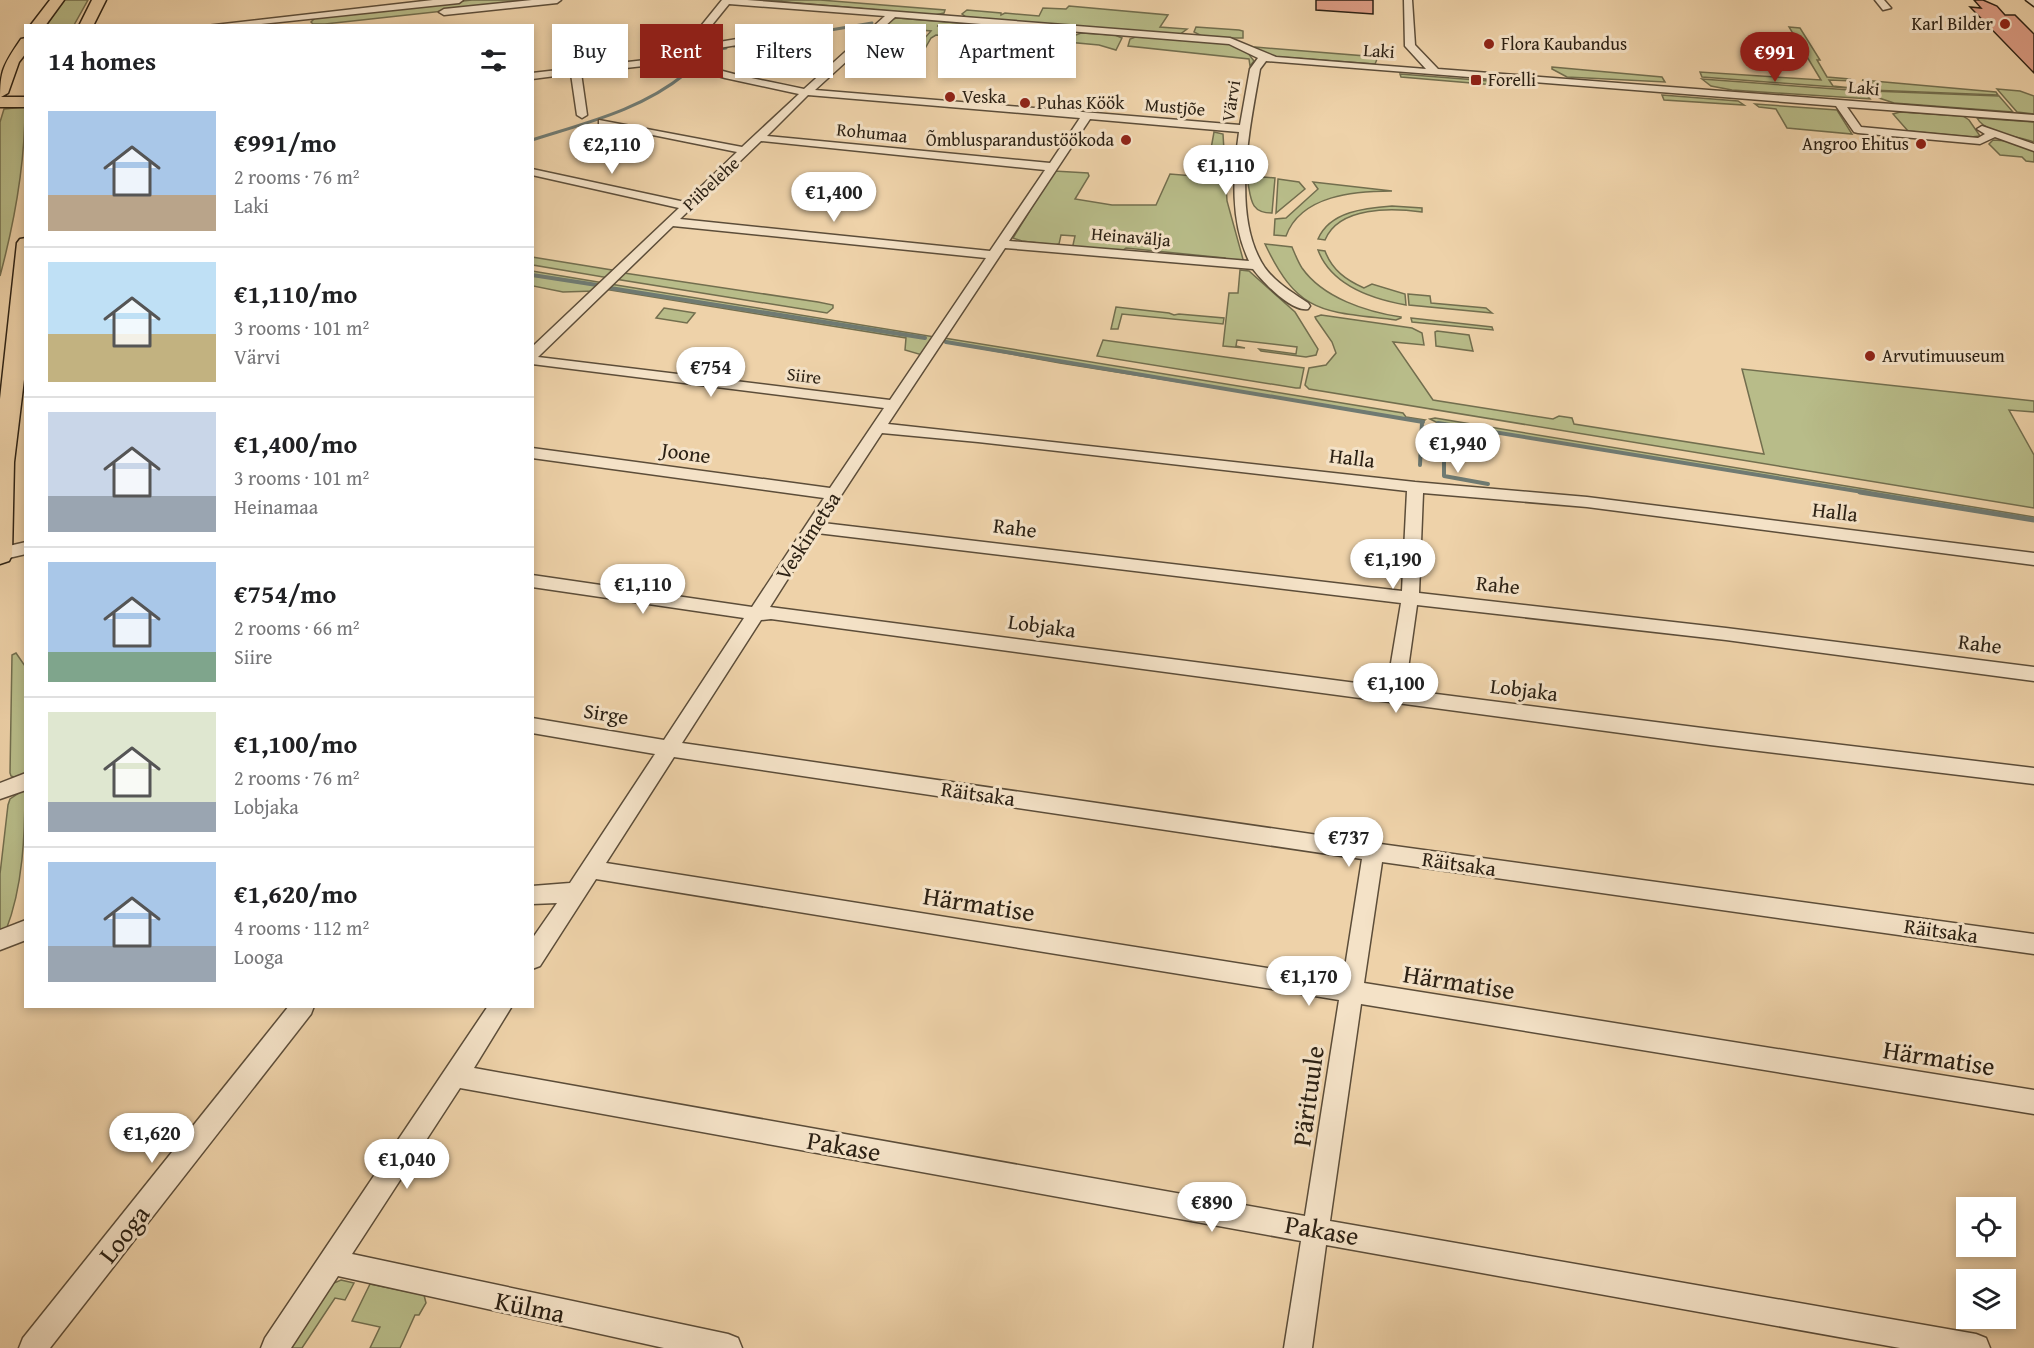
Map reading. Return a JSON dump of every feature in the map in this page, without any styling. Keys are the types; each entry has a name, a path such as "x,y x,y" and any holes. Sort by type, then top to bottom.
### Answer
{"main road":[{"path":"39,24 57,0"},
{"path":"87,24 99,0"},
{"path":"0,93 12,62 24,45"},
{"path":"0,102 24,102"},
{"path":"0,555 3,462 23,304 24,259"},
{"path":"2,288 23,267"}],"street":[{"path":"231,24 459,0"},
{"path":"333,24 557,0"},
{"path":"1408,0 1399,56 1434,72"},
{"path":"1879,0 1886,8"},
{"path":"708,24 727,1"},
{"name":"Laki","path":"727,1 891,16 1230,41 1242,44 1262,58 1399,56 1434,72 2034,118"},
{"name":"Piibelehe","path":"534,353 806,92 891,16"},
{"name":"Värvi","path":"1262,58 1255,69 1245,129 1241,159 1241,212 1245,236 1258,266 1279,290 1303,306"},
{"name":"Mustjõe","path":"534,76 552,74"},
{"name":"Mustjõe","path":"723,74 806,92 1245,129"},
{"path":"577,78 582,116"},
{"path":"1838,102 1858,130 1980,141 1993,134"},
{"path":"1967,113 1981,129 2034,148"},
{"name":"Veskimetsa","path":"534,956 672,747 834,494 1087,116"},
{"path":"603,122 746,151"},
{"name":"Rohumaa","path":"759,138 1053,167"},
{"path":"534,172 686,206"},
{"name":"Heinavälja","path":"671,222 997,249 1258,266"},
{"name":"Siire","path":"534,360 893,405"},
{"name":"Halla","path":"878,428 990,438 1415,487 1587,502 2034,559"},
{"name":"Joone","path":"534,453 834,494"},
{"path":"1395,696 1410,598 1415,487"},
{"name":"Rahe","path":"813,527 1726,633 2034,674"},
{"path":"0,555 24,549"},
{"name":"Lobjaka","path":"534,581 758,614 782,614 1395,696 2034,776"},
{"name":"Sirge","path":"534,725 672,747"},
{"name":"Räitsaka","path":"672,747 713,756 1373,852 2034,944"},
{"path":"0,791 24,782"},
{"name":"Pärituule","path":"1298,1348 1373,852"},
{"name":"Härmatise","path":"590,869 1352,994 2034,1102"},
{"path":"534,895 576,892"},
{"path":"0,940 24,931"},
{"name":"Looga","path":"33,1348 301,1008"},
{"path":"275,1348 500,1008"},
{"name":"Pakase","path":"456,1076 1976,1348"},
{"name":"Külma","path":"333,1262 471,1294 728,1348"}],"green space":[{"path":"63,0 88,0 75,24 47,24"},
{"path":"472,0 545,0 325,24 311,22 316,17"},
{"path":"764,0 820,0 945,10 944,13 935,15"},
{"path":"1069,6 1168,15 1160,27 1187,29 1179,35 1076,26 1076,24 966,17 962,14 967,10 1001,13 1001,15 1005,13 1039,16 1043,8 1066,9"},
{"path":"897,18 970,24 938,24 938,35 931,38 926,47 926,37 931,31 926,31 926,24 884,24"},
{"path":"1196,27 1239,30 1243,31 1243,38 1206,38 1194,32"},
{"path":"1789,27 1800,28 1820,60 1817,60 1827,77 1854,81 1829,80 1833,86 1861,89 1702,77 1700,72 1821,80"},
{"path":"1081,33 1115,35 1122,38 1116,50 1099,45 1076,43 1076,35"},
{"path":"1138,36 1233,44 1248,53 1254,61 1250,66 1249,59 1128,46 1130,39"},
{"path":"1255,47 1378,57 1375,64 1267,56"},
{"path":"1552,67 1662,77 1665,82 1567,77"},
{"path":"1400,74 1502,82 1507,86 1401,77"},
{"path":"1702,79 1863,91 1870,99 1732,90 1711,86"},
{"path":"1862,80 1996,92 1998,95 1870,90 1876,88 1872,83"},
{"path":"1997,89 2020,91 2034,96 2034,114 2017,112"},
{"path":"1872,91 1999,96 2013,112 1894,103 1879,98"},
{"path":"1662,95 1738,101 1744,105 1664,100"},
{"path":"1755,104 1837,110 1852,134 1787,128 1776,109 1759,107"},
{"path":"24,107 24,128 18,192 0,276 0,122 4,109"},
{"path":"1900,112 1963,116 1969,120 1980,136 1908,131 1893,114"},
{"path":"1977,118 2034,122 2034,142 1994,131"},
{"path":"1214,132 1223,134 1227,201 1244,263 1230,262 1225,258 1126,248 1122,251 1076,247 1073,245 1075,236 1061,235 1059,244 1055,245 1013,238 1054,171 1088,173 1089,176 1075,199 1112,205 1156,205 1170,174 1206,177"},
{"path":"1993,140 2009,141 2034,150 2034,162 2026,161 2022,157 2000,155 1989,144"},
{"path":"1263,177 1275,178 1272,213 1256,208 1250,195 1248,183"},
{"path":"1278,179 1299,182 1305,189 1276,213"},
{"path":"1313,182 1392,191 1362,192 1331,198 1304,212 1293,222 1286,236 1274,235 1275,219 1286,218 1318,189"},
{"path":"1392,206 1422,208 1422,212 1382,210 1354,215 1332,229 1325,240 1318,239 1331,222 1340,217 1360,210"},
{"path":"1265,244 1292,247 1301,266 1311,279 1334,295 1360,307 1401,318 1396,320 1350,314 1316,306 1290,285 1277,268"},
{"path":"1318,250 1325,251 1340,274 1351,282 1364,288 1372,284 1405,294 1406,305 1380,299 1354,288 1332,273"},
{"path":"534,257 612,270 614,272 609,278 534,265"},
{"path":"1240,270 1249,271 1295,312 1318,349 1316,355 1306,357 1261,351 1259,349 1296,354 1297,347 1237,340 1236,346 1245,348 1223,346 1229,293 1238,293"},
{"path":"534,271 604,283 595,291 563,292 534,286"},
{"path":"624,273 818,302 833,305 833,308 827,313 615,279"},
{"path":"610,284 935,337 922,355 905,350 906,338 604,289"},
{"path":"1408,294 1430,296 1431,303 1486,308 1492,313 1409,305"},
{"path":"1116,307 1174,315 1224,318 1223,324 1122,314 1118,329 1111,329"},
{"path":"664,308 695,313 687,323 656,318"},
{"path":"1321,315 1412,328 1422,333 1424,345 1393,342 1433,400 1553,419 1559,416 1572,418 1574,424 1764,454 1742,369 2034,401 2034,412 2009,410 2034,455 2034,508 1309,389 1305,385 1309,368 1326,365 1336,353 1332,342 1315,317"},
{"path":"1411,318 1492,327 1493,330 1412,322"},
{"path":"1435,332 1469,335 1473,351 1436,346"},
{"path":"944,338 1403,413 1406,417 1425,420 1422,422 1060,363 946,342"},
{"path":"1103,340 1304,368 1300,388 1296,388 1097,356"},
{"path":"1430,419 2034,517 2034,520 1438,423"},
{"path":"16,653 24,665 24,776 16,778 10,773 12,655"},
{"path":"24,790 23,842 16,896 6,930 0,930 0,874 10,799"},
{"path":"341,1280 354,1283 345,1300 335,1298 302,1348 288,1348 329,1285"},
{"path":"370,1284 424,1295 426,1303 419,1315 415,1315 400,1348 370,1348 380,1327 352,1321"}],"building":[{"path":"1316,0 1373,0 1373,14 1316,10"},
{"path":"1974,0 1983,0 1997,6 2005,15 2015,15 2034,34 2034,73 1970,7 1981,8"}],"waterway":[{"path":"833,30 872,23"},
{"path":"534,139 631,106 679,78"},
{"path":"534,275 597,285"},
{"path":"610,288 925,338"},
{"path":"946,342 1423,422"},
{"path":"1420,465 1422,422"},
{"path":"1438,423 1869,493"},
{"path":"1444,424 1444,476 1488,484"},
{"path":"1860,492 2034,520"}],"place":[{"name":"Karl Bilder","path":"2005,24"},
{"name":"Flora Kaubandus","path":"1489,44"},
{"name":"Forelli","path":"1476,80"},
{"name":"Veska","path":"950,97"},
{"name":"Puhas Köök","path":"1025,103"},
{"name":"Õmblusparandustöökoda","path":"1126,140"},
{"name":"Angroo Ehitus","path":"1921,144"},
{"name":"Arvutimuuseum","path":"1870,356"}]}
